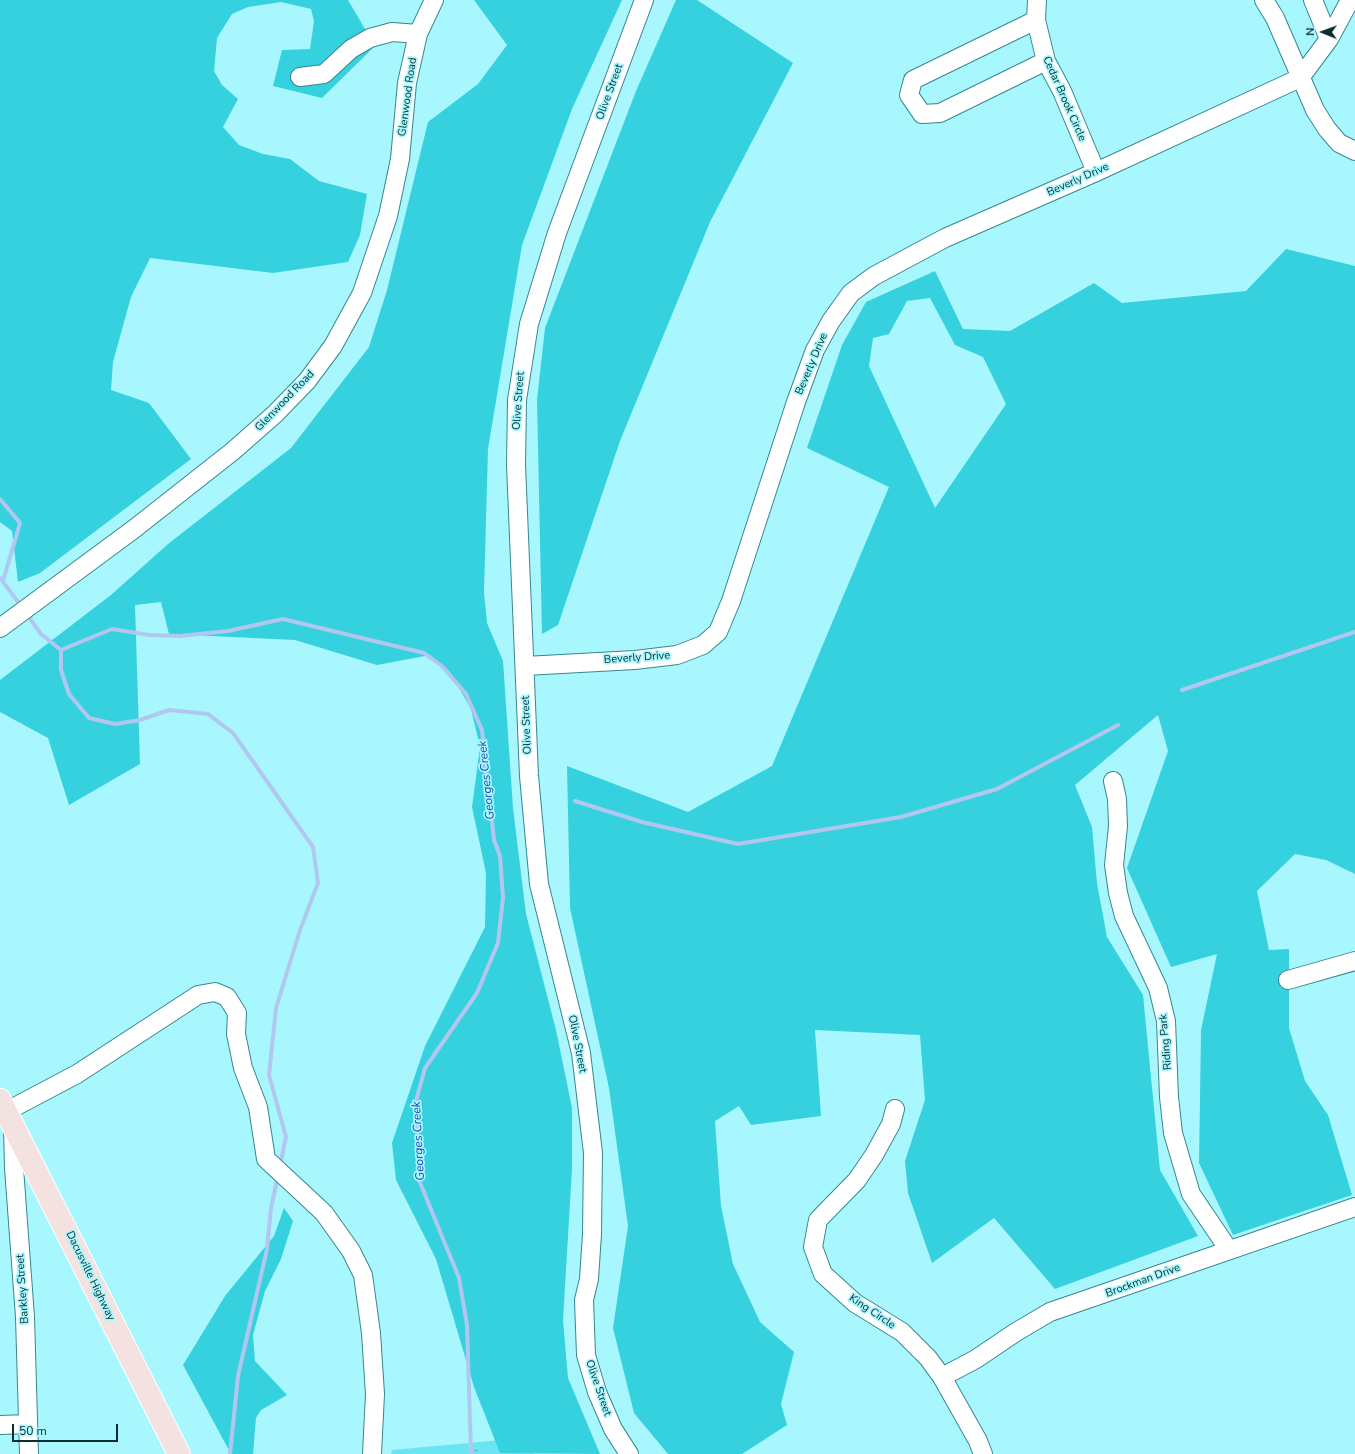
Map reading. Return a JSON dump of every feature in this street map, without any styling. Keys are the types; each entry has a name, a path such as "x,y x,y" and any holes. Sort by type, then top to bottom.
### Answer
{"main road":[{"name":"Dacusville Highway","path":"7,1112 179,1454"}],"street":[{"name":"Glenwood Road","path":"2,627 134,529 233,451 275,414 307,381 333,346 362,293 388,216 400,159 408,83 418,34 434,0"},
{"name":"Olive Street","path":"629,1454 613,1429 597,1392 586,1355 584,1300 589,1279 592,1234 593,1153 581,1053 539,884 529,776 516,465 517,400 522,357 529,324 557,233 644,0"},
{"name":"Cedar Brook Circle","path":"1037,0 1036,20 1046,61 1062,91 1096,172"},
{"path":"1264,0 1274,18 1315,110 1327,129 1340,143 1355,151"},
{"path":"1312,0 1329,39"},
{"path":"1300,78 1329,39 1350,0"},
{"path":"1036,20 913,80 909,94 922,114 940,113 1046,61"},
{"path":"300,77 324,74 351,49 370,38 392,32 418,34"},
{"name":"Beverly Drive","path":"525,666 635,660 677,655 703,645 718,632 733,594 796,402 815,350 831,321 851,293 874,276 945,238 1096,172 1300,78"},
{"name":"Riding Park","path":"1113,781 1117,799 1118,826 1114,865 1118,893 1124,916 1158,988 1166,1021 1169,1097 1173,1133 1191,1194 1229,1250"},
{"path":"1288,980 1355,961"},
{"path":"7,1112 77,1074 198,995 215,992 228,997 237,1013 238,1041 243,1068 258,1107 266,1159 324,1213 351,1251 363,1275 371,1334 375,1394 372,1454"},
{"name":"King Circle","path":"895,1109 891,1124 866,1168 857,1180 818,1220 813,1247 823,1274 855,1303 902,1332 928,1358 942,1377 978,1441 983,1454"},
{"name":"Barkley Street","path":"7,1112 14,1168 25,1317 29,1454"},
{"name":"Brockman Drive","path":"942,1377 976,1359 1016,1332 1050,1312 1355,1207"},
{"path":"0,1425 27,1424"}],"shaded area":[{"path":"0,0 348,0 375,46 322,98 273,86 282,50 310,49 314,21 311,9 281,2 248,7 232,14 217,38 214,71 222,85 238,99 223,127 239,145 263,154 290,159 319,181 367,194 360,235 348,262 273,273 150,258 131,297 113,362 111,390 149,403 191,459 40,573 18,582 12,531 0,522"},
{"path":"474,0 622,0 572,109 522,245 488,449 484,592 487,623 503,661 513,808 526,914 556,1030 572,1108 572,1169 563,1320 568,1378 600,1454 500,1453 474,1387 436,1259 396,1180 392,1143 425,1046 485,927 486,873 472,807 480,747 471,709 450,672 430,655 377,665 295,640 169,634 161,602 135,605 140,764 69,805 48,738 0,712 0,680 111,595 168,544 291,448 369,347 387,290 428,122 478,84 507,45"},
{"path":"676,0 697,0 793,63 710,222 620,441 558,625 542,634 537,400 545,328 636,91"},
{"path":"1286,249 1355,266 1355,874 1326,860 1295,854 1257,891 1269,950 1289,949 1289,1028 1305,1081 1328,1115 1352,1195 1233,1235 1199,1163 1201,1030 1217,954 1171,967 1127,868 1168,751 1158,715 1075,785 1092,827 1097,883 1107,937 1143,995 1160,1170 1198,1236 1055,1289 994,1218 932,1263 908,1193 905,1161 925,1100 920,1035 815,1030 821,1116 751,1125 739,1106 715,1121 721,1206 733,1264 760,1322 794,1352 781,1404 787,1425 742,1454 668,1454 634,1413 613,1328 628,1226 609,1088 570,908 567,766 688,812 772,766 889,487 807,448 842,345 866,302 935,271 963,329 1010,331 1094,283 1122,303 1246,291","holes":["930,298 955,345 983,357 1006,404 935,508 869,366 873,338 889,334 907,301"]},
{"path":"284,1208 293,1221 281,1259 265,1291 253,1335 255,1361 287,1395 261,1410 256,1418 253,1454 231,1454 183,1365 225,1296 274,1236"},
{"path":"512,1439 536,1454 391,1454 392,1450"}],"waterway":[{"name":"Georges Creek","path":"0,499 20,523 3,581"},
{"name":"Georges Creek","path":"0,578 21,606"},
{"name":"Georges Creek","path":"26,613 41,634 61,650"},
{"name":"Georges Creek","path":"61,650 112,629 149,635 180,636 228,631 283,619 424,653 442,666 466,694 482,730 494,840 500,856 503,898 498,943 477,993 425,1068 416,1101 419,1180 459,1278 467,1325 471,1454"},
{"path":"1182,690 1355,632"},
{"path":"61,650 61,670 69,694 89,718 115,724 140,720 169,710 208,714 233,733 313,847 318,883 300,930 276,1008 269,1075 286,1137 280,1166"},
{"path":"575,801 642,822 738,844 901,817 997,789 1118,725"},
{"path":"230,1454 238,1376 267,1249 271,1208 278,1176"}]}
